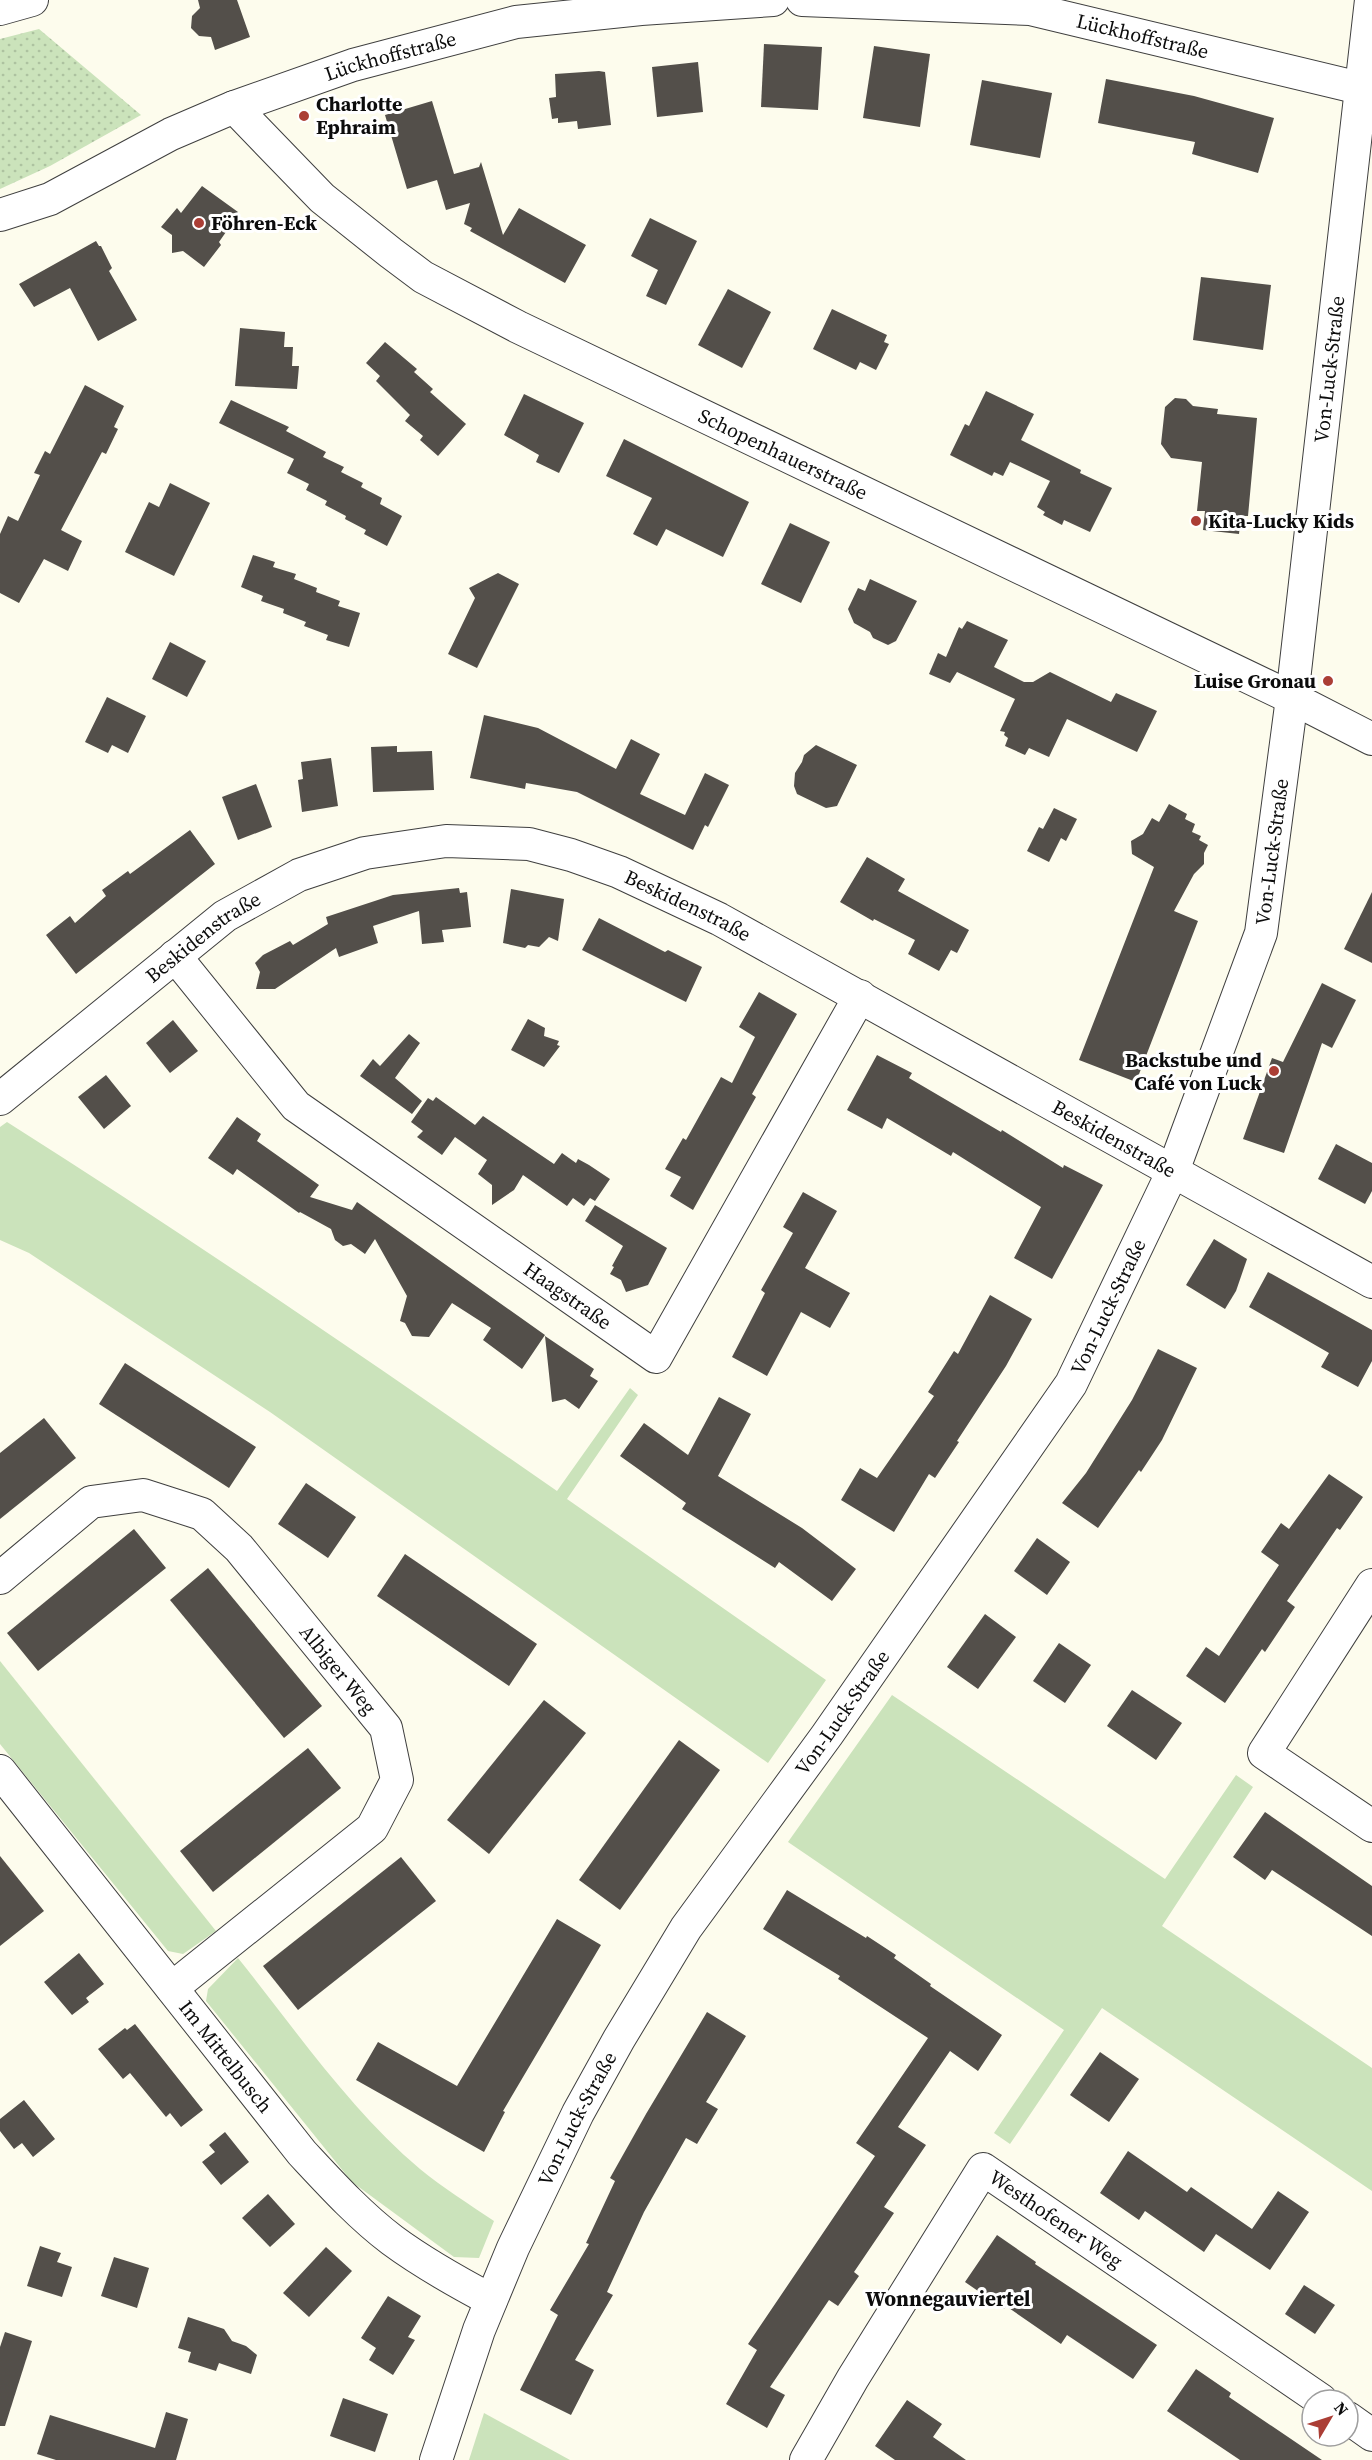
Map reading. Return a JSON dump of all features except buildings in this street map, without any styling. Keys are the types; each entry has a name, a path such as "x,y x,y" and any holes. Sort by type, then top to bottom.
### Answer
{"street":[{"path":"0,9 32,0"},
{"name":"Lückhoffstraße","path":"0,215 50,199 171,134 234,107 353,64 516,22 641,9 773,0"},
{"name":"Lückhoffstraße","path":"802,0 1030,9 1366,90"},
{"name":"Von-Luck-Straße","path":"435,2460 491,2300 513,2248 578,2113 624,2030 686,1928 832,1727 1071,1384 1173,1171 1261,933 1366,90 1371,0"},
{"name":"Schopenhauerstraße","path":"234,107 322,198 423,277 529,333 1292,698 1372,739"},
{"name":"Beskidenstraße","path":"0,1099 225,916 299,875 365,853 446,841 529,844 571,855 619,872 719,919 1372,1282"},
{"name":"Haagstraße","path":"175,956 296,1106 656,1357 860,996"},
{"name":"Albiger Weg","path":"0,1578 91,1502 143,1495 202,1514 239,1548 386,1728 397,1780 372,1828 172,1988"},
{"path":"1372,1585 1264,1754 1372,1826"},
{"name":"Im Mittelbusch","path":"0,1771 302,2153 357,2210 391,2239 431,2266 491,2300"},
{"name":"Westhofener Weg","path":"808,2459 853,2378 983,2169 1303,2388"}],"green space":[{"path":"39,29 141,115 50,166 0,189 0,39"},
{"path":"7,1122 215,1257 557,1491 630,1388 638,1395 567,1499 826,1680 768,1763 270,1412 29,1253 0,1240 0,1127"},
{"path":"0,1661 216,1931 183,1954 168,1951 0,1744"},
{"path":"892,1695 1165,1879 1236,1775 1253,1787 1162,1926 1372,2068 1372,2191 1102,2008 1010,2144 994,2133 1064,2030 788,1842"},
{"path":"238,1958 324,2068 394,2146 420,2169 494,2221 479,2258 454,2257 352,2182 206,2001 208,1989"},
{"path":"484,2413 570,2460 469,2460"}],"place":[{"name":"Charlotte Ephraim","path":"304,116"},
{"name":"Föhren-Eck","path":"199,223"},
{"name":"Kita-Lucky Kids","path":"1196,521"},
{"name":"Luise Gronau","path":"1328,681"},
{"name":"Backstube und Café von Luck","path":"1274,1071"}],"district":[{"name":"Wonnegauviertel","path":"948,2298"}]}
